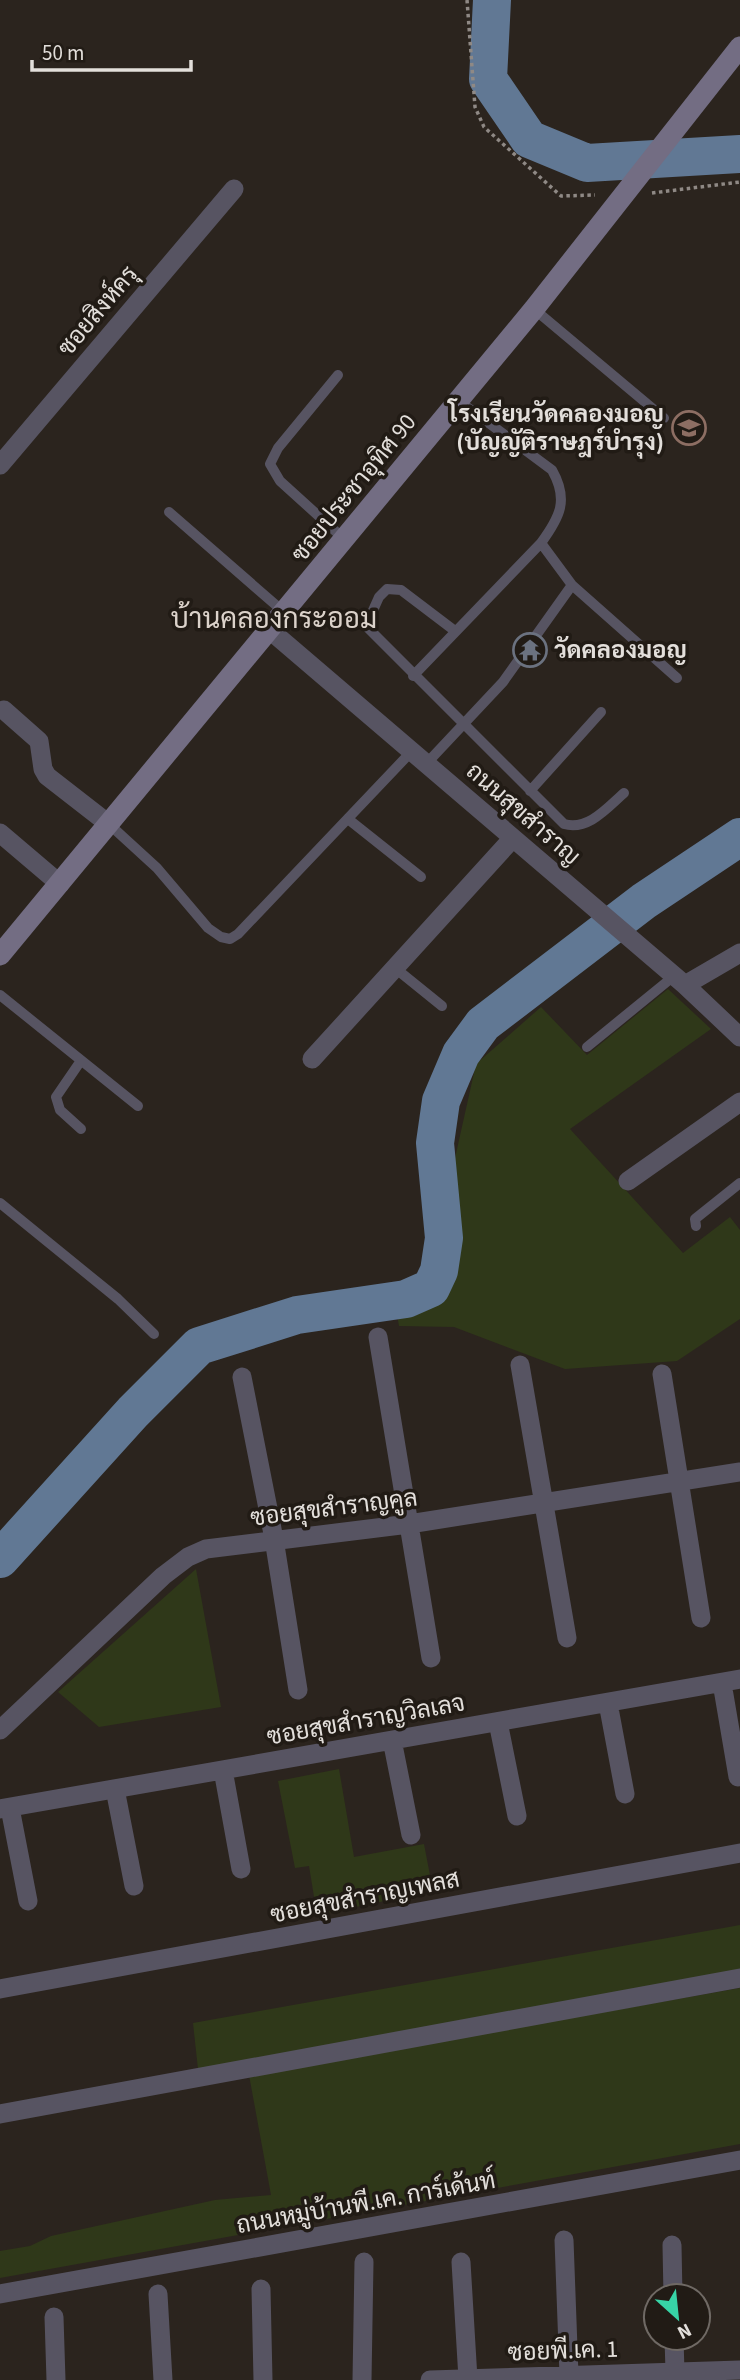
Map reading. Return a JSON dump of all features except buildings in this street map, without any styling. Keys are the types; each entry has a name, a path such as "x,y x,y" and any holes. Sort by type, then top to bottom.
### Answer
{"street":[{"name":"ซอยประชาอุทิศ 90","path":"1,951 271,631 534,309 740,47"},
{"name":"ซอยสิงห์ครุ","path":"0,465 234,189"},
{"name":"ถนนสุขสำราญ","path":"271,631 679,980 740,1037"},
{"path":"4,710 39,741 43,769 47,776 110,825"},
{"path":"0,833 60,884"},
{"path":"312,1059 513,838"},
{"path":"679,980 740,953"},
{"path":"628,1181 740,1102"},
{"path":"379,1337 431,1658"},
{"path":"520,1365 567,1638"},
{"path":"662,1374 701,1618"},
{"path":"242,1377 274,1539 298,1690"},
{"name":"ซอยสุขสำราญคูล","path":"0,1730 163,1576 188,1557 218,1547 409,1524 740,1472"},
{"path":"731,1681 738,1777"},
{"name":"ซอยสุขสำราญวิลเลจ","path":"5,1808 731,1681"},
{"path":"608,1703 625,1794"},
{"path":"498,1722 517,1816"},
{"path":"392,1740 411,1835"},
{"path":"223,1770 241,1869"},
{"path":"115,1789 134,1886"},
{"path":"5,1808 28,1901"},
{"name":"ซอยสุขสำราญเพลส","path":"0,1989 740,1853"},
{"path":"0,2113 740,1978"},
{"name":"ถนนหมู่บ้านพี.เค. การ์เด้นท์","path":"0,2294 740,2160"},
{"path":"564,2240 569,2375"},
{"path":"672,2245 673,2282"},
{"path":"362,2380 364,2262"},
{"path":"461,2262 468,2379"},
{"path":"261,2289 264,2380"},
{"path":"158,2294 163,2380"},
{"path":"54,2317 56,2380"},
{"path":"674,2352 675,2372"},
{"name":"ซอยพี.เค. 1","path":"430,2380 740,2370"}],"lane":[{"path":"534,309 664,418"},
{"path":"338,375 278,448 270,464 280,481 344,539"},
{"path":"413,676 541,542 560,516 563,501 552,470 459,401"},
{"path":"169,512 285,613"},
{"path":"541,542 572,585 677,678"},
{"path":"110,825 157,868 208,928 221,937 230,939 238,934 348,819 462,725 510,673 572,585"},
{"path":"455,631 401,590 387,589 379,597 366,626 413,676 564,824 575,827 594,820 624,793"},
{"path":"530,791 601,712"},
{"path":"348,819 421,877"},
{"path":"395,968 442,1006"},
{"path":"587,1046 679,980"},
{"path":"0,995 138,1106"},
{"path":"80,1062 56,1097 60,1110 80,1129"},
{"path":"696,1226 695,1219 740,1183"},
{"path":"0,1203 108,1291 154,1334"}],"path":[{"path":"467,0 475,107 484,127 561,196 600,195"},
{"path":"639,194 740,181"}],"green space":[{"path":"668,989 711,1029 570,1129 683,1253 730,1217 740,1230 740,1319 677,1361 565,1369 454,1327 399,1326 397,1315 429,1302 446,1290 455,1270 461,1221 453,1167 476,1064 541,1007 587,1055"},
{"path":"196,1569 221,1707 99,1727 58,1692"},
{"path":"339,1769 354,1857 424,1844 433,1891 317,1915 309,1866 295,1868 278,1781"},
{"path":"740,1925 740,1970 198,2069 193,2023"},
{"path":"740,1988 740,2144 0,2278 0,2251 30,2246 51,2236 215,2200 271,2195 249,2075"}],"waterway":[{"path":"492,0 488,79 529,139 587,163 740,154"},
{"path":"0,1559 133,1412 199,1346 297,1315 406,1299 431,1288 439,1271 444,1238 435,1143 441,1101 461,1054 483,1024 644,901 740,837"}],"place":[{"name":"โรงเรียนวัดคลองมอญ (บัญญัติราษฎร์บำรุง)","path":"689,428"},
{"name":"วัดคลองมอญ","path":"530,650"}],"district":[{"name":"บ้านคลองกระออม","path":"274,619"}]}
